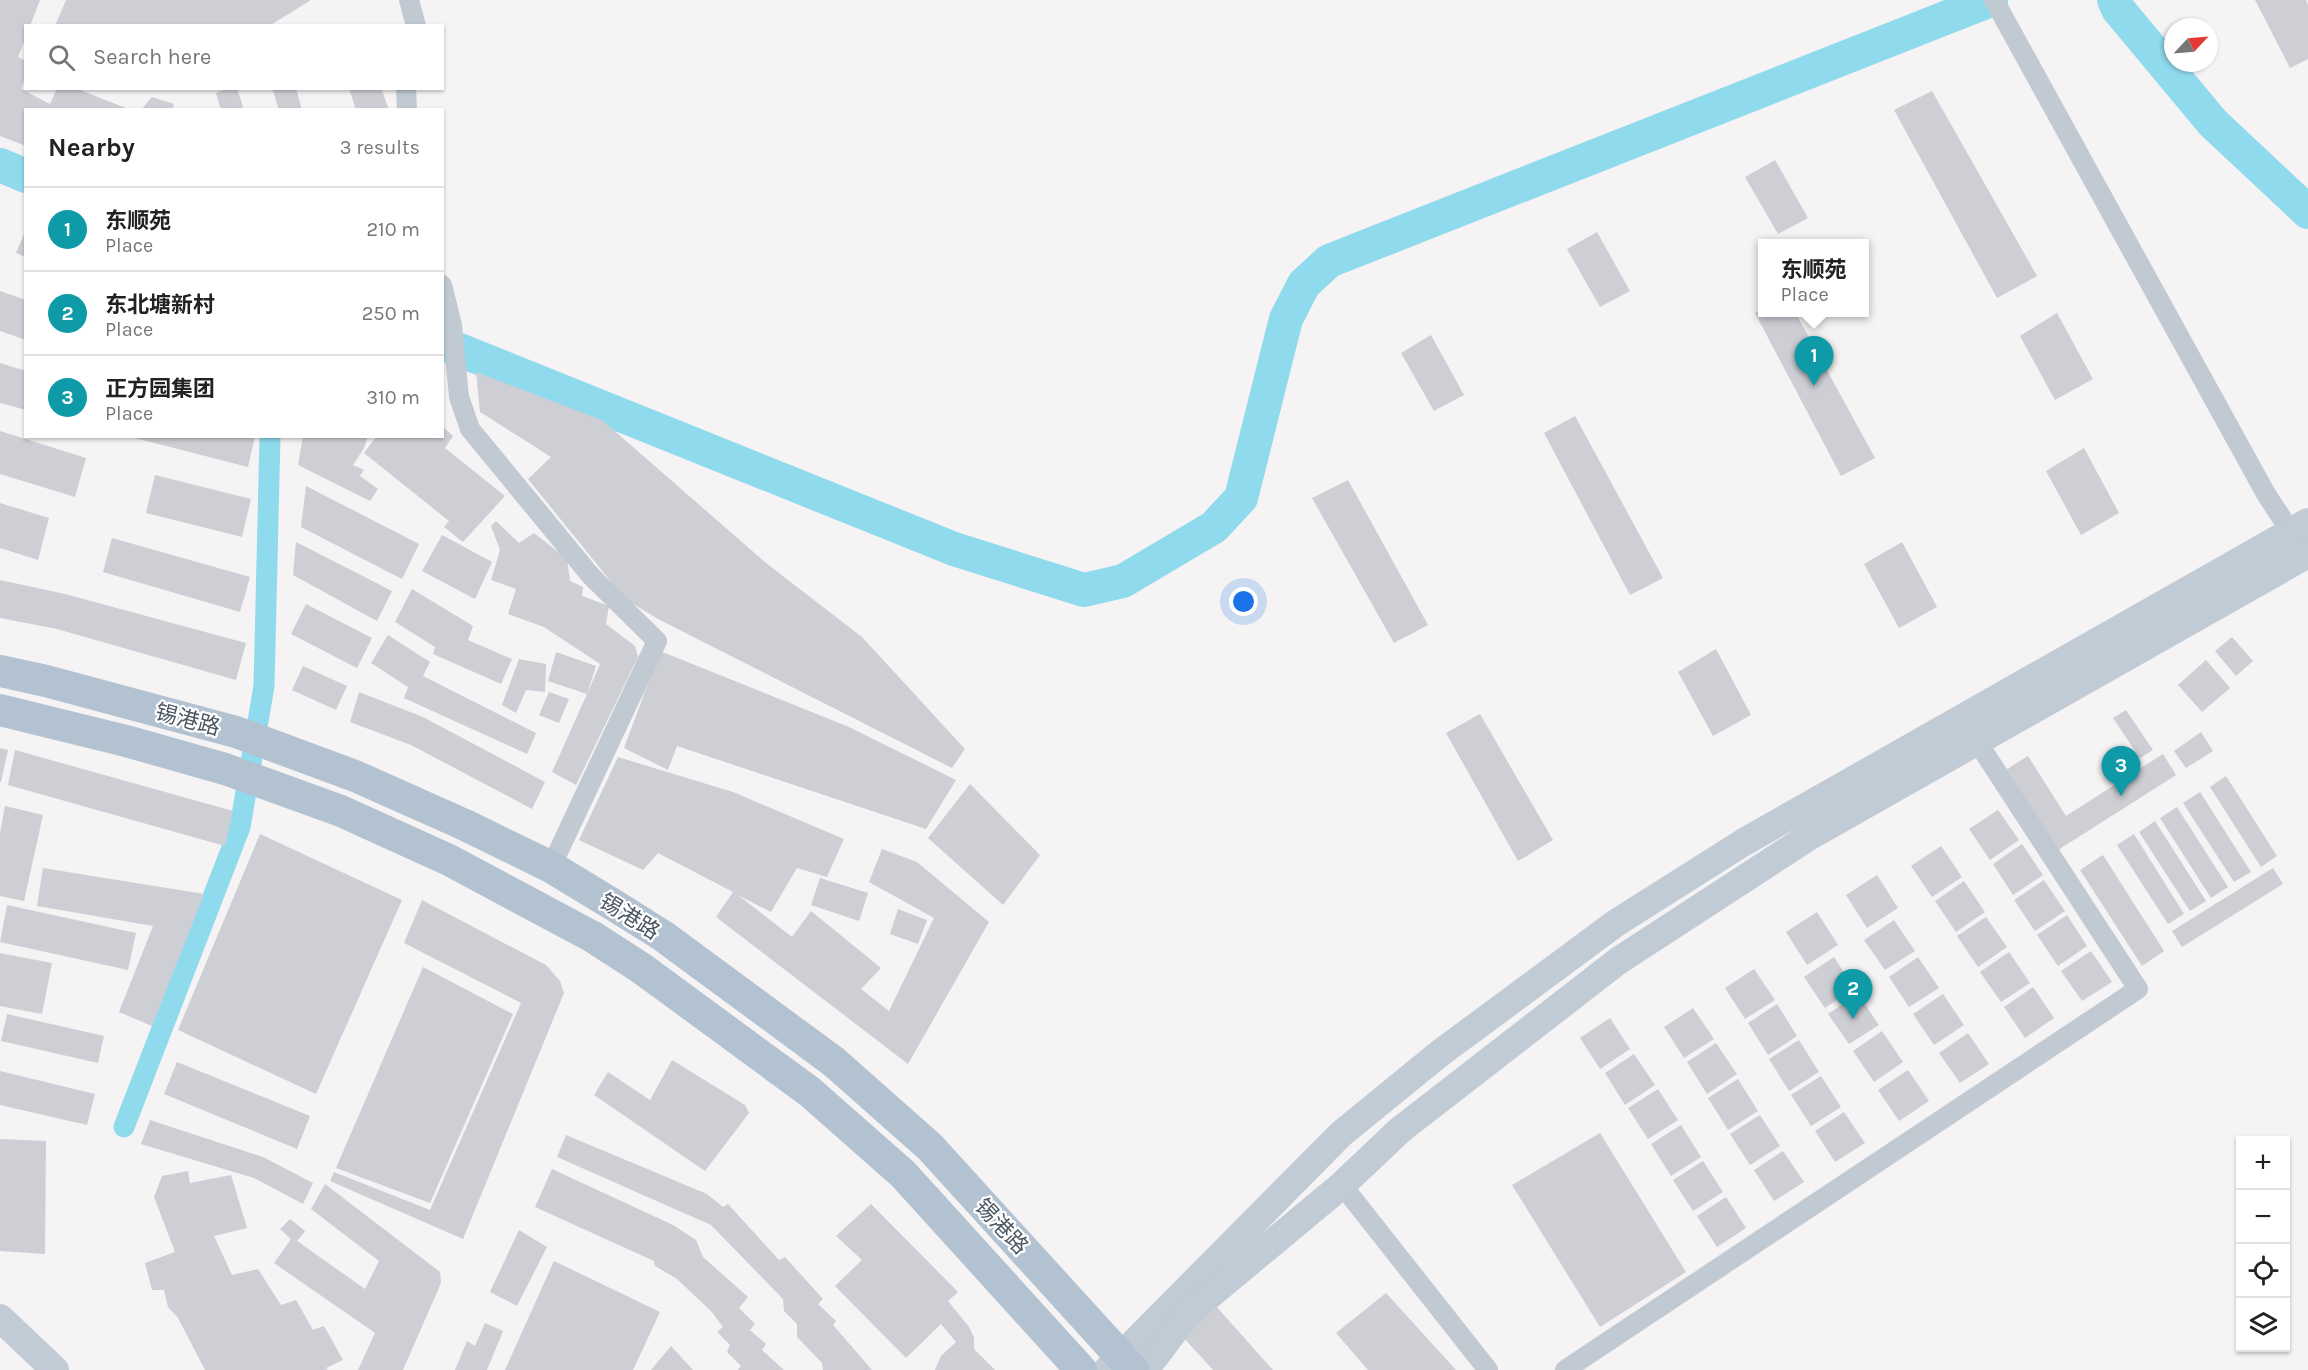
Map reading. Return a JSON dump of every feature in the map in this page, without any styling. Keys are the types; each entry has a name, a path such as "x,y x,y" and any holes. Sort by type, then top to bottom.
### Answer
{"main road":[{"name":"锡港路","path":"0,671 236,732 355,776 465,825 551,867 663,936 834,1062 930,1147 1126,1366"},
{"name":"锡港路","path":"0,710 104,735 225,769 341,812 448,860 527,900 632,962 810,1092 903,1174 1081,1370"}],"street":[{"path":"409,0 415,24"},
{"path":"1126,1366 1341,1134 1439,1054 1616,923 1744,842 2302,533 2260,484 1994,0"},
{"path":"406,90 406,108"},
{"path":"444,293 452,325 459,397 470,429 591,576 657,641 551,867"},
{"path":"1126,1366 1342,1185 1400,1130 1618,961 1810,836 1978,743 2308,554"},
{"path":"1565,1370 2138,989 1978,743"},
{"path":"1342,1185 1488,1370"},
{"path":"0,1318 55,1370"},
{"path":"0,1344 27,1370"}],"building":[{"path":"0,0 40,0 31,24 24,24 24,42 18,57 24,60 24,81 21,89 50,104 56,90 80,90 126,108 24,108 24,145 0,136"},
{"path":"66,0 311,0 272,24 56,24"},
{"path":"2255,0 2306,0 2308,5 2308,59 2290,68"},
{"path":"223,90 238,90 243,108 220,108 216,93"},
{"path":"273,90 297,90 301,108 278,108"},
{"path":"350,90 382,90 388,108 355,108"},
{"path":"1932,91 2037,276 1997,298 1894,110"},
{"path":"152,97 174,104 173,108 143,108"},
{"path":"1775,160 1808,218 1778,234 1745,177"},
{"path":"1597,232 1630,291 1600,307 1567,249"},
{"path":"24,234 24,256 16,253"},
{"path":"0,291 24,299 24,339 0,331"},
{"path":"1758,312 1758,317 1798,317 1875,458 1841,476 1755,313"},
{"path":"2057,313 2093,379 2055,400 2020,336"},
{"path":"1431,335 1464,395 1434,411 1401,353"},
{"path":"0,363 24,370 24,409 0,403"},
{"path":"476,372 602,420 766,563 862,637 965,749 952,768 658,619 625,599 528,479 551,457 480,412"},
{"path":"1575,416 1663,578 1630,595 1544,433"},
{"path":"444,428 453,436 445,448 505,496 463,542 444,527 449,521 364,453 375,438 444,438"},
{"path":"0,431 86,458 75,497 0,474"},
{"path":"135,438 255,438 248,467"},
{"path":"303,438 367,438 353,465 364,470 360,476 378,489 370,501 298,465"},
{"path":"2084,448 2119,513 2081,535 2046,471"},
{"path":"155,475 251,499 242,537 146,513"},
{"path":"1348,480 1428,625 1394,643 1312,498"},
{"path":"306,486 419,544 402,579 301,527"},
{"path":"0,503 49,518 38,560 0,548"},
{"path":"496,521 519,543 534,533 567,559 570,581 583,587 582,596 609,606 606,624 635,646 638,657 576,785 552,772 600,664 544,627 508,614 516,589 491,580 500,550 491,526"},
{"path":"442,535 492,562 475,599 422,571"},
{"path":"112,538 250,577 240,612 103,572"},
{"path":"296,542 392,591 377,621 293,575"},
{"path":"1902,542 1937,607 1899,628 1864,564"},
{"path":"0,580 65,594 246,643 236,680 57,629 0,618"},
{"path":"412,589 473,626 468,640 512,659 501,684 433,654 435,647 395,622"},
{"path":"306,604 372,638 357,668 291,634"},
{"path":"388,635 430,662 423,676 536,733 527,754 404,698 408,687 371,663"},
{"path":"2232,637 2253,661 2236,676 2215,651"},
{"path":"1716,649 1751,715 1713,736 1678,672"},
{"path":"660,651 849,727 956,780 926,829 677,746 668,770 624,748"},
{"path":"556,652 596,666 587,694 548,681"},
{"path":"519,659 546,664 545,692 526,690 516,713 502,705"},
{"path":"2206,660 2230,688 2202,712 2178,685"},
{"path":"303,666 347,686 336,710 292,690"},
{"path":"359,692 423,717 545,782 532,809 411,745 350,722"},
{"path":"549,692 569,699 559,723 539,715"},
{"path":"2126,710 2153,750 2140,758 2113,718"},
{"path":"1480,714 1553,840 1518,861 1446,733"},
{"path":"2201,732 2213,751 2186,768 2174,751"},
{"path":"0,748 8,750 1,782 0,782"},
{"path":"15,750 233,811 225,846 8,785"},
{"path":"2163,754 2176,775 2058,850 2007,769 2028,756 2066,816"},
{"path":"618,757 733,792 844,839 827,877 797,868 771,912 738,895 792,937 811,911 881,968 861,989 889,1011 934,918 869,882 882,849 917,862 989,922 908,1064 716,917 733,892 658,853 643,870 579,840"},
{"path":"2226,776 2277,856 2261,867 2210,787"},
{"path":"970,784 1040,855 1003,905 928,838"},
{"path":"2200,792 2251,872 2234,882 2183,803"},
{"path":"5,806 43,815 24,901 0,896 0,833"},
{"path":"2177,807 2228,887 2211,898 2160,818"},
{"path":"1998,810 2019,840 1990,860 1969,829"},
{"path":"2155,821 2206,901 2190,911 2139,832"},
{"path":"260,834 402,900 316,1094 178,1030"},
{"path":"2134,834 2184,914 2168,924 2117,845"},
{"path":"2022,844 2043,875 2013,895 1993,864"},
{"path":"1941,846 1962,877 1932,897 1911,866"},
{"path":"2103,855 2164,951 2142,966 2080,870"},
{"path":"43,868 204,894 152,1026 119,1012 153,926 37,906"},
{"path":"2273,868 2283,884 2182,947 2172,931"},
{"path":"1877,875 1898,908 1867,928 1846,895"},
{"path":"820,878 868,893 859,921 811,905"},
{"path":"2044,880 2065,911 2035,931 2014,900"},
{"path":"1964,881 1985,912 1956,932 1935,901"},
{"path":"422,900 546,965 560,981 564,993 463,1239 330,1181 334,1172 430,1210 521,1003 404,943"},
{"path":"7,905 136,933 128,970 0,942"},
{"path":"898,909 927,920 918,944 890,934"},
{"path":"1817,912 1838,945 1807,965 1786,932"},
{"path":"2067,915 2087,946 2058,966 2037,935"},
{"path":"1986,917 2007,947 1978,967 1957,936"},
{"path":"1894,920 1915,951 1885,970 1864,940"},
{"path":"2091,951 2112,982 2082,1001 2061,971"},
{"path":"2009,952 2030,983 2001,1002 1980,972"},
{"path":"0,953 52,963 42,1014 0,1006"},
{"path":"1834,957 1854,988 1825,1008 1804,977"},
{"path":"1918,957 1939,988 1909,1007 1889,977"},
{"path":"423,967 513,1014 430,1203 336,1168"},
{"path":"1754,969 1775,1000 1745,1019 1725,988"},
{"path":"2033,987 2054,1018 2025,1038 2004,1007"},
{"path":"1858,994 1879,1025 1849,1044 1828,1014"},
{"path":"1943,994 1964,1025 1934,1045 1913,1014"},
{"path":"1777,1004 1797,1036 1768,1055 1748,1023"},
{"path":"1693,1008 1714,1039 1684,1058 1664,1027"},
{"path":"7,1014 104,1036 98,1063 1,1041"},
{"path":"1610,1018 1630,1049 1600,1069 1580,1038"},
{"path":"1882,1031 1903,1062 1874,1082 1853,1051"},
{"path":"1968,1033 1989,1064 1960,1083 1939,1053"},
{"path":"1799,1040 1819,1072 1789,1091 1769,1059"},
{"path":"1716,1043 1737,1074 1707,1094 1687,1062"},
{"path":"1634,1054 1655,1085 1625,1105 1605,1073"},
{"path":"672,1060 745,1105 749,1113 705,1171 594,1095 608,1072 650,1100"},
{"path":"177,1062 310,1116 297,1149 164,1094"},
{"path":"1908,1070 1929,1101 1899,1121 1878,1090"},
{"path":"0,1071 95,1094 87,1125 0,1105"},
{"path":"1821,1076 1841,1107 1811,1126 1791,1095"},
{"path":"1738,1079 1758,1111 1728,1130 1708,1098"},
{"path":"1658,1089 1678,1120 1648,1139 1628,1108"},
{"path":"1844,1112 1865,1143 1835,1162 1815,1131"},
{"path":"1760,1115 1780,1146 1750,1165 1730,1134"},
{"path":"150,1120 263,1157 313,1183 303,1204 254,1178 141,1144"},
{"path":"1681,1125 1701,1157 1671,1176 1651,1144"},
{"path":"1600,1133 1686,1272 1600,1327 1512,1185"},
{"path":"566,1135 707,1194 723,1207 728,1204 779,1260 785,1257 823,1299 818,1304 836,1321 833,1325 872,1370 823,1370 822,1363 797,1337 797,1324 784,1311 783,1299 711,1225 557,1157"},
{"path":"0,1139 46,1141 45,1254 0,1251"},
{"path":"1783,1151 1804,1182 1774,1201 1754,1170"},
{"path":"1703,1161 1723,1192 1693,1211 1673,1180"},
{"path":"552,1169 673,1225 696,1240 703,1257 748,1297 739,1308 755,1324 750,1330 766,1344 762,1350 784,1370 738,1370 741,1366 727,1352 730,1345 717,1332 723,1327 712,1312 677,1279 655,1266 654,1261 535,1207"},
{"path":"188,1171 190,1183 231,1175 247,1228 214,1236 232,1275 258,1269 281,1305 296,1300 313,1330 324,1326 343,1360 326,1368 328,1370 205,1370 178,1318 168,1307 164,1290 152,1290 145,1263 175,1252 154,1197 162,1176"},
{"path":"325,1184 440,1272 441,1283 403,1370 358,1370 375,1333 274,1263 291,1239 280,1229 290,1219 305,1231 297,1241 365,1289 379,1261 311,1209"},
{"path":"1726,1197 1746,1228 1717,1247 1697,1216"},
{"path":"871,1204 958,1292 948,1301 969,1327 974,1338 974,1349 995,1370 935,1370 941,1356 956,1342 941,1324 906,1358 835,1286 862,1260 836,1236"},
{"path":"519,1230 547,1247 517,1306 490,1292"},
{"path":"554,1261 660,1312 633,1370 505,1370"},
{"path":"1386,1293 1456,1370 1368,1370 1336,1333"},
{"path":"1215,1305 1273,1370 1213,1370 1182,1336"},
{"path":"485,1323 503,1331 487,1370 455,1370 467,1341 475,1346"},
{"path":"671,1346 693,1370 651,1370"}],"waterway":[{"path":"444,344 954,549 1084,590 1123,581 1214,527 1241,498 1286,319 1304,284 1329,261 1991,0"},
{"path":"2114,0 2118,9 2213,123 2308,212"},
{"path":"0,165 24,175"},
{"path":"124,1127 240,827 264,686 270,438"}],"place":[{"name":"东顺苑","path":"1814,386"},
{"name":"正方园集团","path":"2121,796"},
{"name":"东北塘新村","path":"1853,1019"}]}
